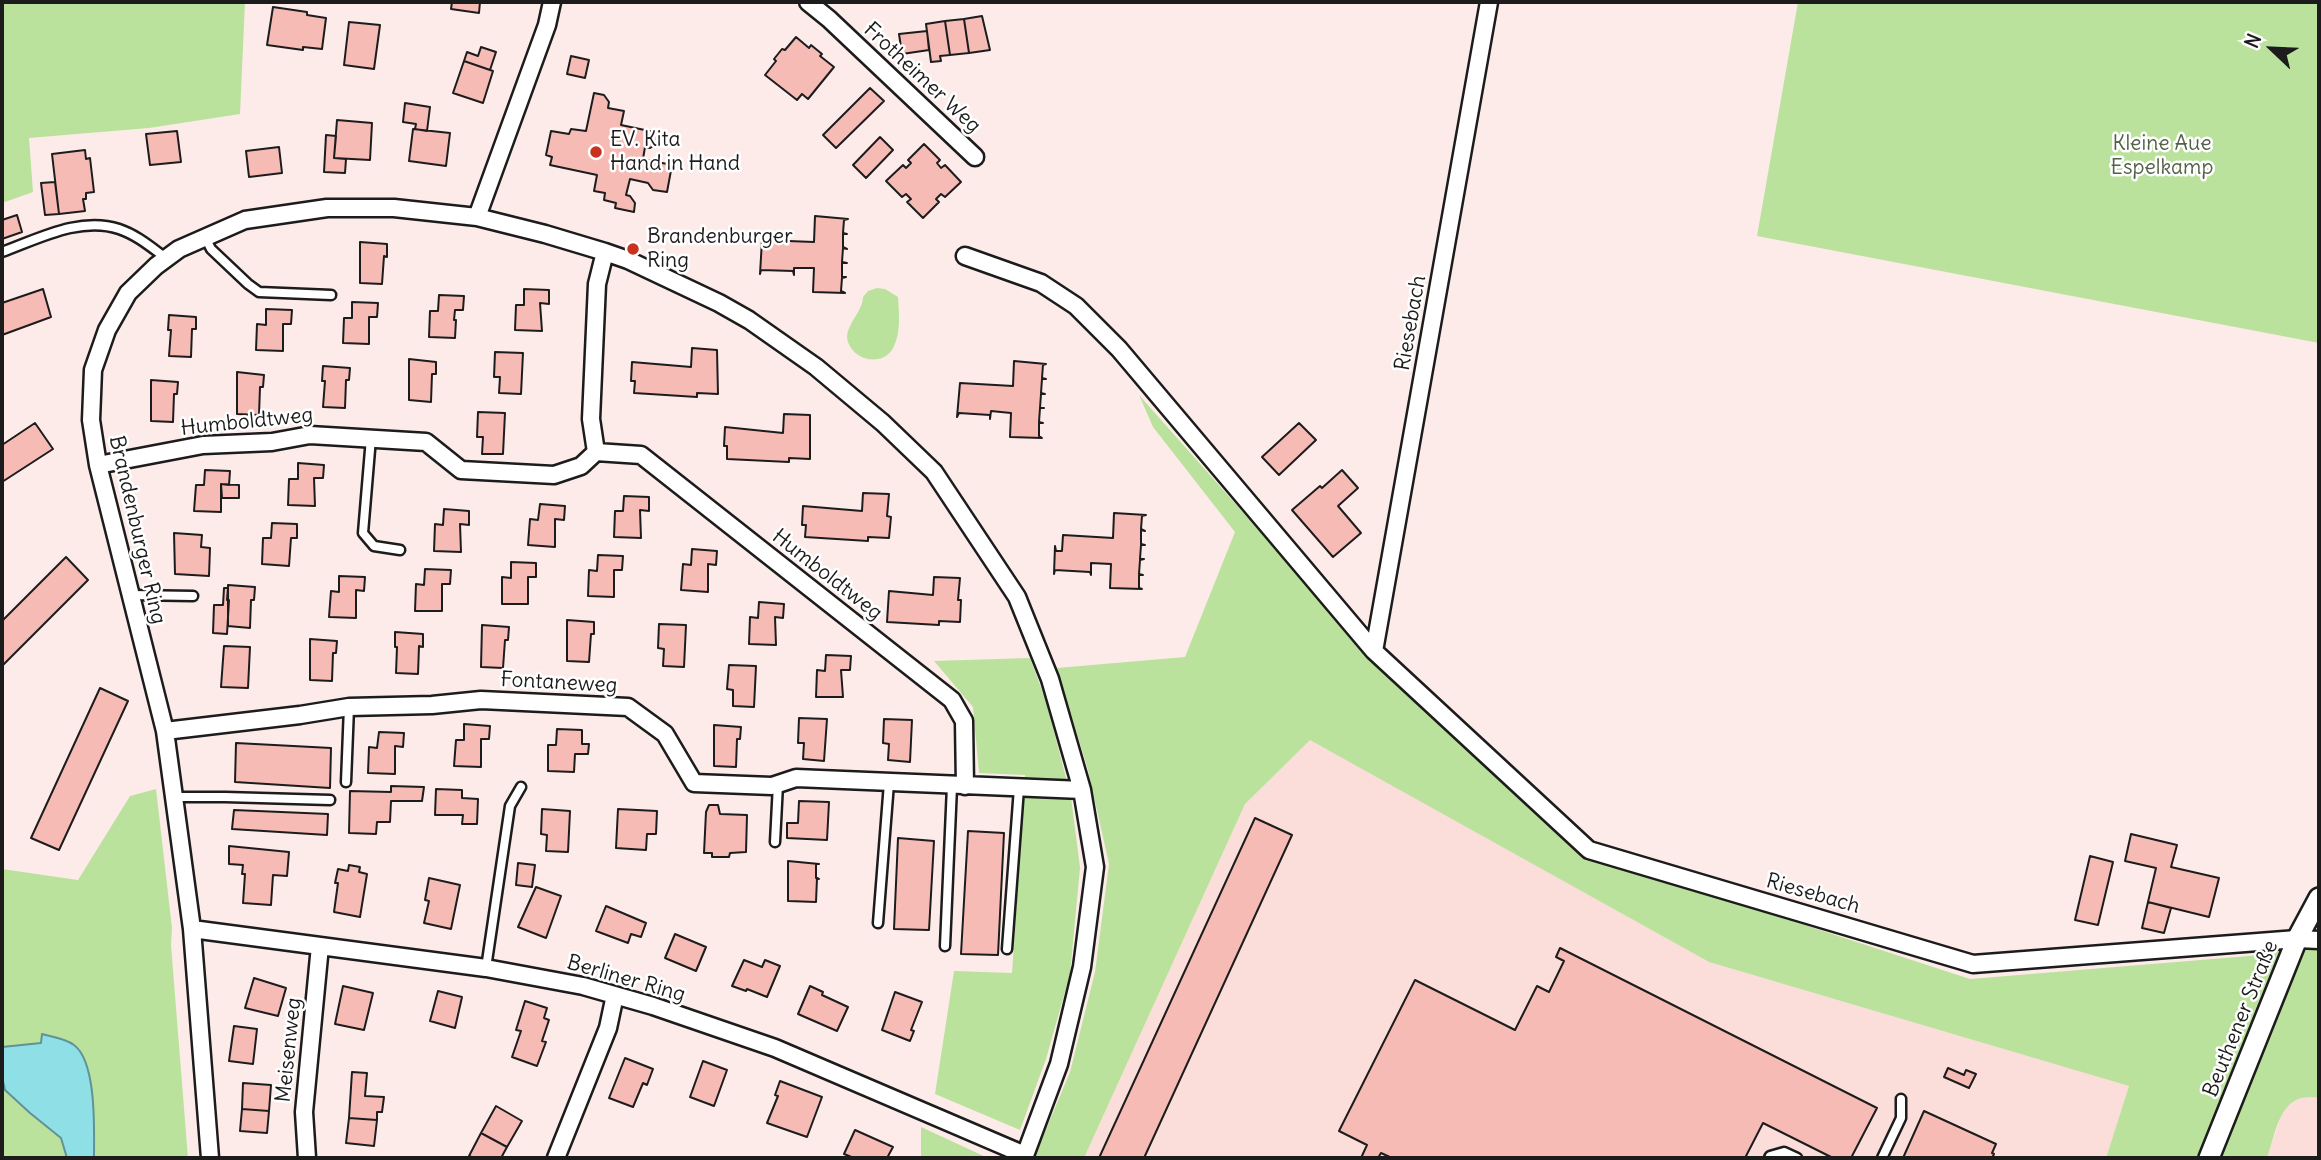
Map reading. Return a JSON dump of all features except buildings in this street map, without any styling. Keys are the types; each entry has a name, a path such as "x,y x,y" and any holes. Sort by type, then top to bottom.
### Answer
{"street":[{"path":"477,217 547,25 552,2"},
{"name":"Frotheimer Weg","path":"808,2 839,27 975,157"},
{"name":"Riesebach","path":"1374,651 1489,2"},
{"name":"Brandenburger Ring","path":"210,1158 192,929 174,797 164,731 98,465 90,420 93,370 107,330 128,293 179,249 245,220 327,208 394,208 477,217 605,252 685,287 749,320 816,367 883,423 934,472 1017,597 1050,679 1082,790 1095,867 1082,967 1059,1064 1024,1157"},
{"path":"596,452 591,419 596,298 605,252"},
{"name":"Riesebach","path":"965,256 1041,283 1076,306 1119,349 1374,651 1589,850 1973,964 2297,939 2319,940"},
{"name":"Humboldtweg","path":"98,465 203,446 272,442 310,435 426,442 461,470 527,474 554,475 581,466 596,452 641,455 952,700 964,721 958,786"},
{"name":"Fontaneweg","path":"164,731 349,707 432,705 481,700 628,707 665,734 694,783 772,786 796,778 1082,790"},
{"name":"Beuthener Straße","path":"2209,1158 2297,939 2319,898"},
{"name":"Berliner Ring","path":"192,929 486,968 583,986 653,1006 775,1048 1024,1157"},
{"name":"Meisenweg","path":"307,1158 304,1112 320,946"},
{"path":"556,1158 608,1028 615,995"}],"lane":[{"path":"2,252 87,224 119,229 143,241 166,258"},
{"path":"205,237 211,248 248,285 259,292 331,295"},
{"path":"371,439 363,533 374,546 400,550"},
{"path":"131,595 192,596"},
{"path":"346,782 349,707"},
{"path":"878,923 889,783"},
{"path":"775,842 778,784"},
{"path":"946,946 958,786"},
{"path":"486,968 510,806 521,787"},
{"path":"1007,949 1019,788"},
{"path":"174,797 330,800"},
{"path":"1882,1158 1901,1118 1901,1099"},
{"path":"1769,1158 1784,1152 1797,1158"}],"shaded area":[{"path":"1310,739 1709,962 2129,1086 2106,1158 1084,1158 1245,804"},
{"path":"2299,1097 2319,1098 2319,1158 2267,1158 2283,1110"}],"green space":[{"path":"2,2 245,2 240,114 149,128 29,138 33,192 2,203"},
{"name":"Kleine Aue Espelkamp","path":"1798,2 2319,2 2319,343 1757,236"},
{"path":"885,289 898,297 899,328 890,352 884,357 871,359 857,354 847,336 863,297 868,291"},
{"path":"1139,395 1358,642 1587,854 1970,979 2261,955 2319,935 2319,1098 2306,1097 2288,1106 2282,1114 2267,1158 2106,1158 2129,1086 1709,962 1310,740 1245,804 1084,1158 1034,1158 1070,1072 1095,972 1109,864 1088,770 1057,668 1185,657 1235,532 1153,427"},
{"path":"1030,658 1046,701 1071,797 1080,868 1070,974 1046,1059 1020,1130 935,1094 954,971 1012,973 1025,775 979,773 973,707 934,661"},
{"path":"156,789 172,928 171,945 188,1158 94,1158 93,1095 83,1057 42,1035 41,1043 2,1047 2,869 78,880 130,796"},
{"path":"2,1077 5,1090 61,1138 67,1158 2,1158"},
{"path":"921,1127 988,1158 921,1158"}],"water":[{"path":"42,1034 74,1045 87,1066 93,1098 94,1158 67,1158 61,1138 5,1090 2,1047 41,1043"}],"place":[{"name":"EV. Kita Hand in Hand","path":"596,152"},
{"name":"Brandenburger Ring","path":"633,249"}]}
